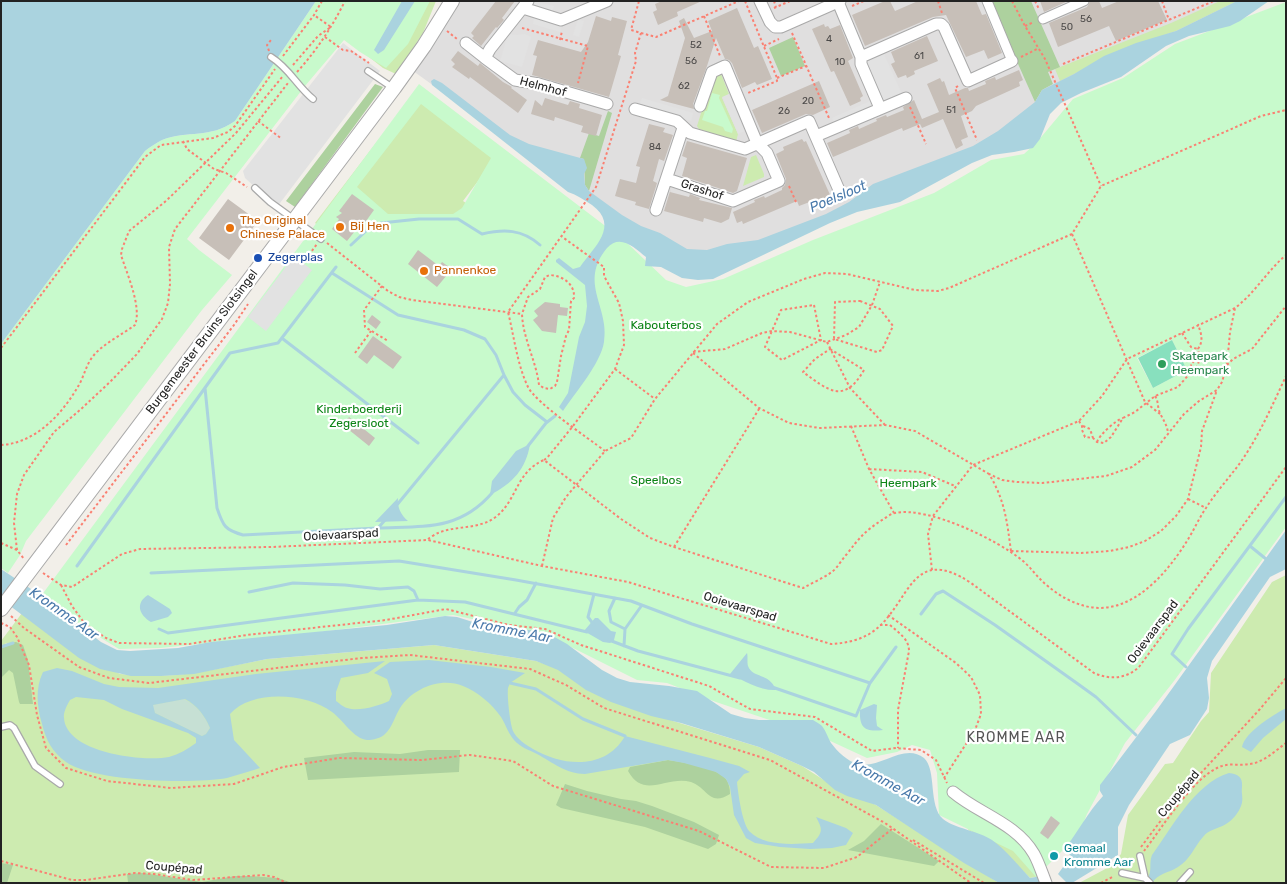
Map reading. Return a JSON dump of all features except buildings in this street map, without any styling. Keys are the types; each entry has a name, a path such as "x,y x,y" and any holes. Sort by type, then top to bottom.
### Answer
{"street":[{"name":"Burgemeester Bruins Slotsingel","path":"4,609 23,581 394,88 424,46 452,1"},
{"path":"485,58 490,49 526,5 561,20 606,1"},
{"path":"760,1 770,22 775,27 781,27 839,2 862,57 861,64 880,108"},
{"path":"862,57 936,24 941,24 968,81 1012,61 987,1"},
{"path":"1043,18 1084,1"},
{"name":"Helmhof","path":"466,43 515,80 539,84 607,104"},
{"path":"700,106 712,72 725,66 756,144 768,153 779,181"},
{"path":"816,136 906,98"},
{"path":"635,109 677,121 690,133 745,149 809,122 839,190"},
{"name":"Grashof","path":"656,210 683,128"},
{"name":"Grashof","path":"667,179 733,200 779,181"},
{"path":"953,792 964,802 1011,828 1024,840 1034,854 1044,878"}],"lane":[{"path":"271,58 280,63 303,91 313,99"},
{"path":"368,71 394,88"},
{"path":"255,188 270,202 321,238"},
{"path":"1,727 10,725 14,728 35,766 60,784"},
{"path":"1140,856 1145,878 1150,883"},
{"path":"1180,883 1190,872"},
{"path":"1122,873 1145,878"}],"path":[{"path":"1,348 145,157 161,145 213,138 228,132 235,126 322,1"},
{"path":"16,550 14,523 17,494 24,476 54,432 110,382 137,354 162,319 168,302 170,284 169,247 175,229 258,121 310,58 346,1"},
{"path":"639,1 631,30 656,37 739,1"},
{"path":"745,1 777,78"},
{"path":"774,1 776,7"},
{"path":"765,13 790,1"},
{"path":"1012,1 1052,75 1101,186"},
{"path":"1162,1 1170,20"},
{"path":"1063,64 1214,1"},
{"path":"314,14 331,27"},
{"path":"704,16 725,66"},
{"path":"1,445 22,441 46,426 65,405 81,382 89,361 95,353 135,325 137,309 121,255 129,231 152,214 245,123 273,86 318,36 331,27"},
{"path":"522,28 588,46 574,95"},
{"path":"606,451 538,400 528,388 508,312 596,187 636,61 635,53 641,33"},
{"path":"792,33 833,129"},
{"path":"325,37 343,50 351,50 374,66"},
{"path":"1012,61 1039,48"},
{"path":"736,97 806,66"},
{"path":"968,81 955,88 977,140"},
{"path":"906,98 926,144"},
{"path":"621,108 635,109"},
{"path":"542,566 553,518 576,484 606,451 631,438 655,399 717,324 748,302 804,279 825,273 847,274 915,290 938,291 1072,234 1101,186 1261,116 1286,110"},
{"path":"258,121 282,139"},
{"path":"183,141 188,149 205,163 219,172 226,173 243,185 255,188"},
{"path":"779,181 785,178 796,202"},
{"path":"1072,234 1145,402 1160,414 1167,424 1168,432"},
{"path":"428,540 438,533 468,528 496,517 506,506 521,477 533,466 547,458 615,368 624,345 623,321 619,303 604,276 604,267 561,236"},
{"path":"303,263 321,238 399,297 522,314"},
{"path":"932,570 928,534 933,516 973,465 1079,421 1102,396 1127,359 1235,308 1247,299 1277,262 1286,255"},
{"path":"550,275 566,280 573,288 574,298 571,302 569,330 561,356 557,382 550,389 539,385 536,365 530,354 528,341 523,329 522,314 528,298 540,289 545,277 550,275"},
{"path":"693,352 724,349 762,333 772,331 790,332 828,342 846,335 859,327 872,305 880,282"},
{"path":"382,286 364,310 365,327 388,341"},
{"name":"Burgemeester Bruins Slotsingel","path":"60,551 222,340 249,301"},
{"path":"860,301 872,305 880,309 893,326 882,350 877,352 834,339 836,302 860,301"},
{"path":"814,305 822,340 782,360 765,347 781,310 814,305"},
{"path":"1227,365 1233,359 1252,349 1286,306"},
{"path":"1011,551 1081,553 1110,551 1129,547 1145,541 1161,531 1176,516 1188,499 1198,461 1202,431 1227,365 1230,332 1235,308"},
{"path":"1198,324 1202,336 1202,344 1198,349"},
{"path":"355,353 370,331"},
{"path":"1182,333 1191,347 1198,349"},
{"path":"828,342 850,388 885,425"},
{"path":"830,349 864,370 857,382 850,388 837,391 828,390 802,372 815,359 830,349"},
{"path":"1097,442 1100,436 1118,420 1135,412 1145,402 1155,396 1178,386 1197,367 1200,356 1198,349"},
{"path":"693,352 759,408 789,423 819,428 885,425 914,431 989,474 1010,481 1042,483 1106,476 1132,467 1155,450 1184,414 1199,401 1217,390"},
{"path":"1191,372 1191,364 1200,356"},
{"path":"615,368 655,399"},
{"path":"544,460 621,519 650,538 803,588 833,571 866,530 894,512 920,513 975,531 1011,551 1025,562 1041,580 1076,604 1105,608 1133,600 1144,592 1161,575 1186,543 1206,508 1241,462 1257,435 1286,376"},
{"path":"1155,396 1158,400 1160,414"},
{"path":"674,547 759,408"},
{"path":"1082,426 1086,426 1090,430 1097,442 1104,443 1111,437 1123,418"},
{"path":"1079,421 1085,437 1093,438"},
{"path":"851,426 869,469 894,512"},
{"path":"1113,426 1116,429"},
{"name":"Ooievaarspad","path":"61,585 72,587 122,554 140,549 271,547 428,540 542,566 628,582 831,644 855,640 874,630 888,615 912,582 919,576 932,570 951,571 961,576 1094,673 1107,678 1120,677 1134,672 1139,667 1286,467"},
{"path":"869,469 922,472 955,486"},
{"path":"989,474 1001,496 1006,514 1011,551"},
{"path":"1188,499 1206,508"},
{"path":"1,543 16,550 22,555 24,561"},
{"path":"41,571 61,585 72,606 85,624 106,638 120,643 189,644 247,635 386,620 446,609 509,625 545,629 581,645 709,686 750,709 815,717 872,751 898,748 921,750 936,760 944,778 975,730 981,714 980,695 971,677 956,663 888,615"},
{"path":"4,609 24,628 79,667 117,679 149,682 410,654 530,669 566,685 604,708 770,760 893,828 972,883"},
{"path":"2,624 10,627 17,637 29,665 37,715 46,748 66,768 106,781 171,788 234,784 283,767 339,758 421,760 470,755 513,761 553,786 699,831 771,866 824,868 857,857 893,828"},
{"path":"880,625 890,624 909,644 898,710 898,748"},
{"path":"1140,856 1138,852 1177,799 1286,678"},
{"name":"Coupépad","path":"1140,856 1190,791 1207,773 1223,765 1251,764 1265,759 1286,743"},
{"path":"896,830 984,883"},
{"name":"Coupépad","path":"1,861 72,880 86,880 135,873 193,880 263,875 287,883"},
{"path":"1101,883 1122,873"}],"shaded area":[{"path":"453,1 1253,1 1146,46 977,151 759,243 705,253 673,247 588,197 409,68"},
{"path":"533,1 554,6 552,13 562,25 560,32 533,24 534,18 531,7"},
{"path":"578,19 584,21 579,37 573,35"},
{"path":"508,34 525,34 531,37 522,67 500,61"},
{"path":"343,43 380,71 277,207 245,178 243,171"},
{"path":"884,54 902,94 884,102 866,62"},
{"path":"729,94 745,131 738,134 722,97"},
{"path":"642,98 693,113 691,121 639,105"},
{"path":"870,101 873,108 834,124 832,118"},
{"path":"294,256 312,270 266,331 248,317"}],"green space":[{"path":"316,1 430,1 408,44 386,68 344,40 305,86 187,239 232,275 202,310 26,541 20,555 8,573 1,568 1,344 145,151 162,140 181,135 217,130 235,121"},
{"path":"415,1 436,1 423,33 396,74 383,68 369,57"},
{"path":"990,1 1031,1 1060,67 1048,72 1053,84 1042,90 1035,102"},
{"path":"1220,1 1237,1 1176,31 1124,49 1060,81 1055,69 1171,23"},
{"name":"Heempark","path":"1286,2 1286,527 1174,681 1125,743 1087,814 1079,834 1036,877 1013,851 939,815 937,773 930,750 912,745 897,752 867,758 826,739 716,702 667,683 637,680 547,635 453,615 312,633 160,648 119,649 88,630 41,596 419,84 625,241 666,280 686,287 723,279 813,240 934,193 991,160 1024,154 1037,142 1073,99 1123,78 1175,44","holes":["421,104 491,158 462,208 453,214 388,214 357,187","1172,340 1187,370 1153,388 1137,358"]},
{"path":"793,37 805,66 781,76 769,48"},
{"path":"721,74 729,94 722,98 738,134 736,142 699,129 697,126 712,78"},
{"path":"375,84 383,87 295,207 286,201"},
{"path":"414,93 497,156 463,201 490,219 523,175 530,179 530,184 492,234 481,231 454,216 437,214 416,216 395,220 375,228 349,251 315,223"},
{"path":"712,93 720,95 719,98 733,129 732,133 725,131 723,127 702,120 705,111 707,111"},
{"path":"608,111 612,113 589,191 585,185 584,159 580,158 589,133 599,136"},
{"path":"756,155 764,177 743,186 751,157"},
{"name":"Skatepark Heempark","path":"1172,340 1187,370 1153,388 1138,358"},
{"path":"1286,575 1286,883 1079,883 1111,866 1121,854 1128,815 1165,764 1173,763 1209,712 1211,673 1272,582"},
{"path":"22,613 57,640 120,674 177,675 267,659 434,645 536,661 560,669 673,721 759,747 802,766 827,782 876,805 999,883 1,883 1,653 8,643 1,645 1,641"},
{"path":"16,642 23,645 28,660 33,704 20,704 13,673 9,670 1,678 1,645"},
{"path":"184,699 200,711 210,728 206,734 202,736 155,713 152,705"},
{"path":"428,750 460,750 459,772 308,780 304,758 354,752 400,754"},
{"path":"668,760 715,771 728,782 730,794 723,797 713,797 691,782 673,781 656,785 641,784 634,780 628,771 630,767"},
{"path":"565,784 587,791 636,801 694,822 719,835 716,844 708,849 645,827 561,808 556,805"},
{"path":"980,813 1041,876 1030,878 991,840 968,830"},
{"path":"881,824 939,861 934,866 848,850 864,841"},
{"path":"1,863 13,865 7,883 1,883"},
{"path":"143,873 202,882 235,876 250,876 278,878 292,883 128,882 127,874"}],"water":[{"path":"1,1 316,1 235,121 217,130 181,135 162,140 145,151 1,344"},
{"path":"402,1 415,1 384,50 378,54 374,50"},
{"path":"1237,1 1269,1 1230,26 1189,36 1166,46 1121,77 1061,103 1050,114 1040,139 1033,148 992,155 972,163 900,202 857,212 830,223 713,279 682,278 661,267 645,266 646,257 632,246 622,242 612,244 607,248 599,261 595,273 595,284 605,329 602,350 587,378 563,411 559,407 568,393 587,306 585,285 556,262 556,260 559,258 573,269 580,267 602,236 604,221 600,213 592,205 568,192 432,85 431,81 434,79 442,83 510,135 529,144 584,159 587,168 584,174 585,185 589,191 622,215 641,226 660,233 687,249 707,250 727,244 758,240 826,214 849,202 873,184 973,146 998,131 1035,102 1042,90 1104,56 1136,43 1176,31"},
{"path":"530,444 522,468 512,480 490,495 492,481 516,451"},
{"path":"398,498 400,511 408,521 375,522"},
{"path":"1286,530 1286,569 1270,577 1212,661 1207,678 1209,698 1207,709 1190,735 1170,744 1129,805 1118,827 1118,855 1072,883 1067,883 1058,874 1071,856 1064,850 1103,796 1100,791 1100,785 1156,711"},
{"name":"Kromme Aar","path":"1,569 37,593 101,642 117,650 178,648 211,642 387,625 445,616 551,635 617,678 630,682 697,691 731,714 745,718 759,720 813,720 822,726 836,749 854,763 866,765 908,753 924,758 930,771 938,813 943,819 953,825 992,840 1030,878 1041,876 1040,883 999,883 964,863 876,805 847,796 835,790 814,772 802,766 759,747 681,723 651,716 611,702 586,690 558,670 536,661 434,645 267,659 194,674 131,676 100,669 79,658 1,599"},
{"path":"148,595 170,609 172,613 168,617 151,622 147,619 141,612 140,605"},
{"path":"595,618 598,618 611,631 616,632 614,640 610,643 603,642 584,631"},
{"path":"747,653 750,670 769,680 776,690 759,687 730,674"},
{"path":"429,660 525,673 510,683 508,688 509,710 514,734 530,747 544,755 557,759 570,762 595,760 606,755 616,747 625,736 739,766 750,772 744,774 737,782 744,821 749,831 763,840 780,843 813,843 821,831 816,817 846,828 853,833 846,845 832,848 810,849 755,843 746,838 734,815 730,787 726,779 716,772 668,760 585,774 572,772 519,745 512,737 501,717 489,703 474,692 455,684 446,683 428,686 412,695 400,708 387,731 379,738 369,740 362,739 353,733 332,712 309,701 280,696 252,700 230,714 234,740 260,768 227,778 191,781 144,780 98,774 80,769 66,762 50,745 40,718 38,704 39,684 43,672 57,668 72,671 104,684 119,687 158,688 256,674 385,661 368,673 341,678 336,692 336,701 347,708 363,709 389,701 392,694 387,679 374,673 390,662","holes":["76,697 104,700 122,709 188,733 196,738 196,743 169,757 157,758 125,756 91,747 78,740 68,730 64,718 70,700","185,699 197,708 206,719 210,728 206,734 202,736 155,713 153,705"]},
{"path":"874,704 877,705 877,726 883,730 868,730 862,725 860,710"},
{"path":"1286,708 1286,719 1263,738 1251,752 1242,747 1244,741 1254,730 1267,719"},
{"path":"1229,773 1235,774 1242,781 1242,803 1239,811 1228,823 1205,834 1182,864 1160,875 1152,883 1145,883 1150,871 1152,855 1185,808 1205,786"}],"waterway":[{"path":"351,245 367,230 381,223 419,219 458,219 482,234 498,231 520,233 540,245"},
{"path":"77,566 230,353 278,343 336,267"},
{"path":"332,273 398,315 464,330 485,339 496,355 513,392 525,405 547,422"},
{"path":"283,339 418,443"},
{"path":"396,506 504,375"},
{"path":"205,388 217,508 223,523 228,529 243,535 378,528"},
{"path":"528,446 546,423 555,416"},
{"path":"386,519 378,528 440,524 467,514 492,493"},
{"path":"1186,667 1172,654 1188,629 1286,497"},
{"path":"1250,546 1266,559"},
{"path":"151,573 399,561 631,601 692,624 870,683 896,647"},
{"path":"249,592 293,583 345,585 380,589 408,587 414,591 418,600"},
{"path":"515,613 527,600 536,583"},
{"path":"921,614 936,594 943,591 995,625 1096,697 1136,735"},
{"path":"594,594 588,617 594,625"},
{"path":"615,598 609,611 611,622 625,629"},
{"name":"Kromme Aar","path":"159,629 168,633 418,600 465,602 587,632"},
{"path":"624,646 625,629 642,605"},
{"path":"609,640 638,651 740,678"},
{"path":"1,647 13,643"},
{"path":"510,683 536,689 583,719 625,736"},
{"path":"772,687 856,716 870,683"}],"place":[{"name":"Bij Hen","path":"340,227"},
{"name":"The Original Chinese Palace","path":"230,228"},
{"name":"Zegerplas","path":"258,258"},
{"name":"Pannenkoe","path":"424,271"},
{"name":"Skatepark Heempark","path":"1162,364"},
{"name":"Gemaal Kromme Aar","path":"1054,856"}],"district":[{"name":"KROMME AAR","path":"1016,738"}],"water label":[{"name":"Poelsloot","path":"838,197"}],"park label":[{"name":"Kabouterbos","path":"666,326"},
{"name":"Kinderboerderij Zegersloot","path":"359,417"},
{"name":"Speelbos","path":"656,481"}]}
